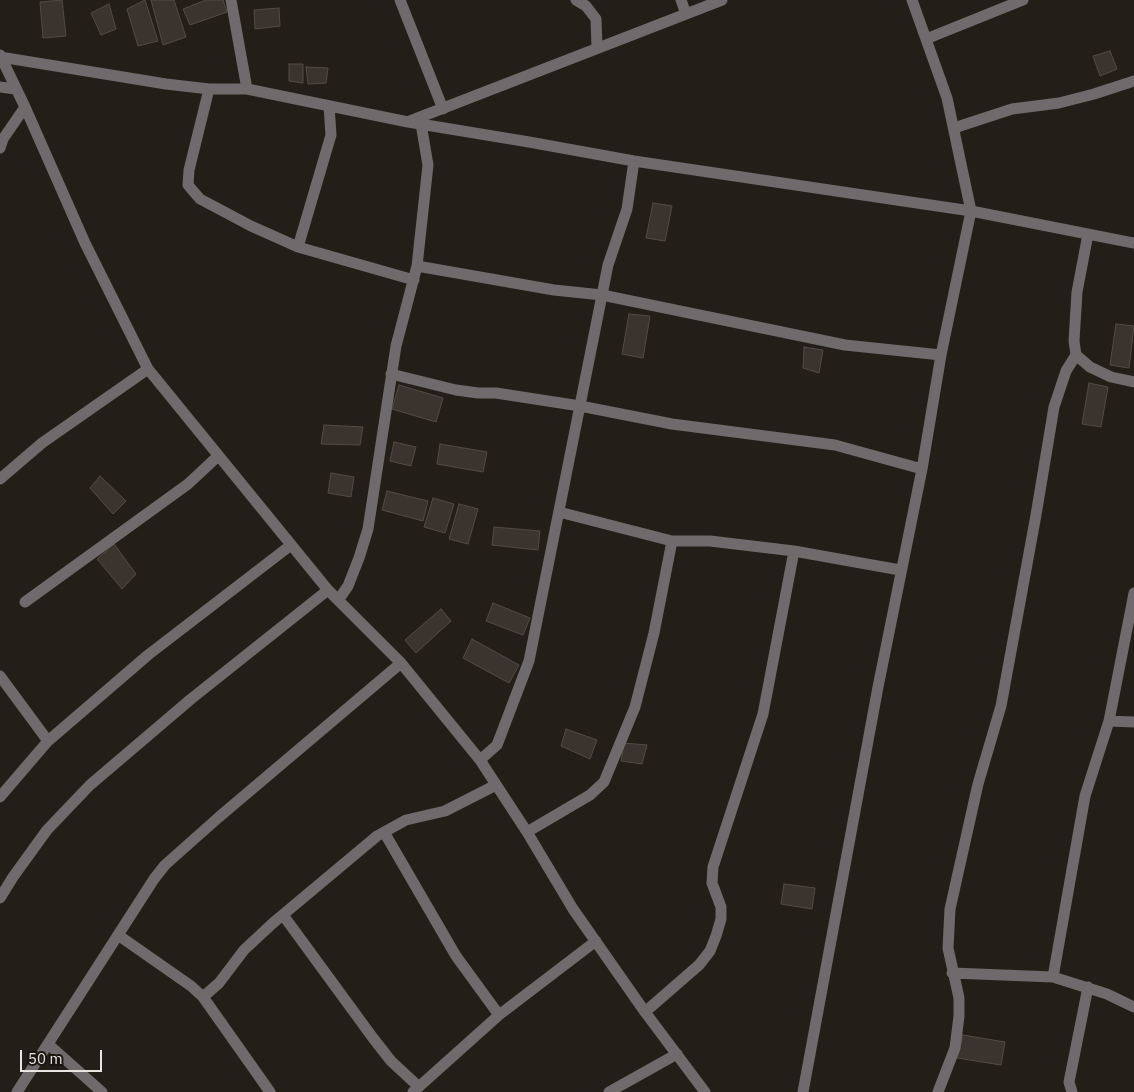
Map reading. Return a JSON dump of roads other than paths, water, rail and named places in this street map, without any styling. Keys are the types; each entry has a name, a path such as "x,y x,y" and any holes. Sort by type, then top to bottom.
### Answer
{"street":[{"path":"230,0 247,89"},
{"path":"400,0 443,108"},
{"path":"576,0 586,6 596,19 598,48"},
{"path":"681,0 686,14"},
{"path":"408,122 722,0"},
{"path":"802,1092 900,570 922,469 941,355 971,211 947,98 912,0"},
{"path":"926,39 1023,0"},
{"path":"0,56 25,106 85,243 148,370 328,590 339,599 401,664 480,760 527,832 573,909 645,1012 705,1092"},
{"path":"0,56 166,84 209,89 247,89 408,122 634,161 971,211 1134,243"},
{"path":"954,128 1012,110 1060,103 1134,81"},
{"path":"0,88 15,88"},
{"path":"209,89 189,170 188,185 200,199 251,226 298,247 414,280"},
{"path":"0,148 3,139 25,106"},
{"path":"298,247 331,134 329,106"},
{"path":"339,599 348,586 368,529 396,346 417,266 428,165 421,124"},
{"path":"480,760 497,745 529,662 608,265 627,209 634,161"},
{"path":"1088,234 1077,292 1074,341 1076,354 1090,367 1111,377 1134,382"},
{"path":"417,266 554,290 602,295 845,345 941,355"},
{"path":"938,1092 950,1062 958,1034 959,998 948,948 950,908 978,784 1001,706 1035,525 1054,407 1066,371 1076,354"},
{"path":"0,479 42,443 148,370"},
{"path":"391,374 456,390 496,393 580,406 672,424 835,445 922,469"},
{"path":"25,602 188,484 218,456"},
{"path":"560,512 672,541 710,541 794,551 900,570"},
{"path":"527,832 590,795 604,782 635,707 654,634 672,541"},
{"path":"0,797 48,741 148,655 291,545"},
{"path":"645,1012 699,965 710,951 716,936 721,919 721,907 712,883 713,867 763,714 794,551"},
{"path":"0,898 47,830 90,785 191,699 328,590"},
{"path":"1053,977 1085,796 1109,721 1134,593"},
{"path":"17,1092 154,879 175,855 401,664"},
{"path":"0,676 48,741"},
{"path":"1109,721 1134,722"},
{"path":"203,997 219,983 244,950 377,836 406,820 445,811 496,785"},
{"path":"384,832 456,956 499,1015"},
{"path":"283,915 373,1038 416,1089 499,1015 596,941"},
{"path":"118,935 191,986 203,997 270,1092"},
{"path":"952,973 1053,977 1107,994 1134,1007"},
{"path":"1072,1092 1069,1082 1088,988"},
{"path":"48,1044 102,1092"},
{"path":"609,1092 677,1054"}]}
